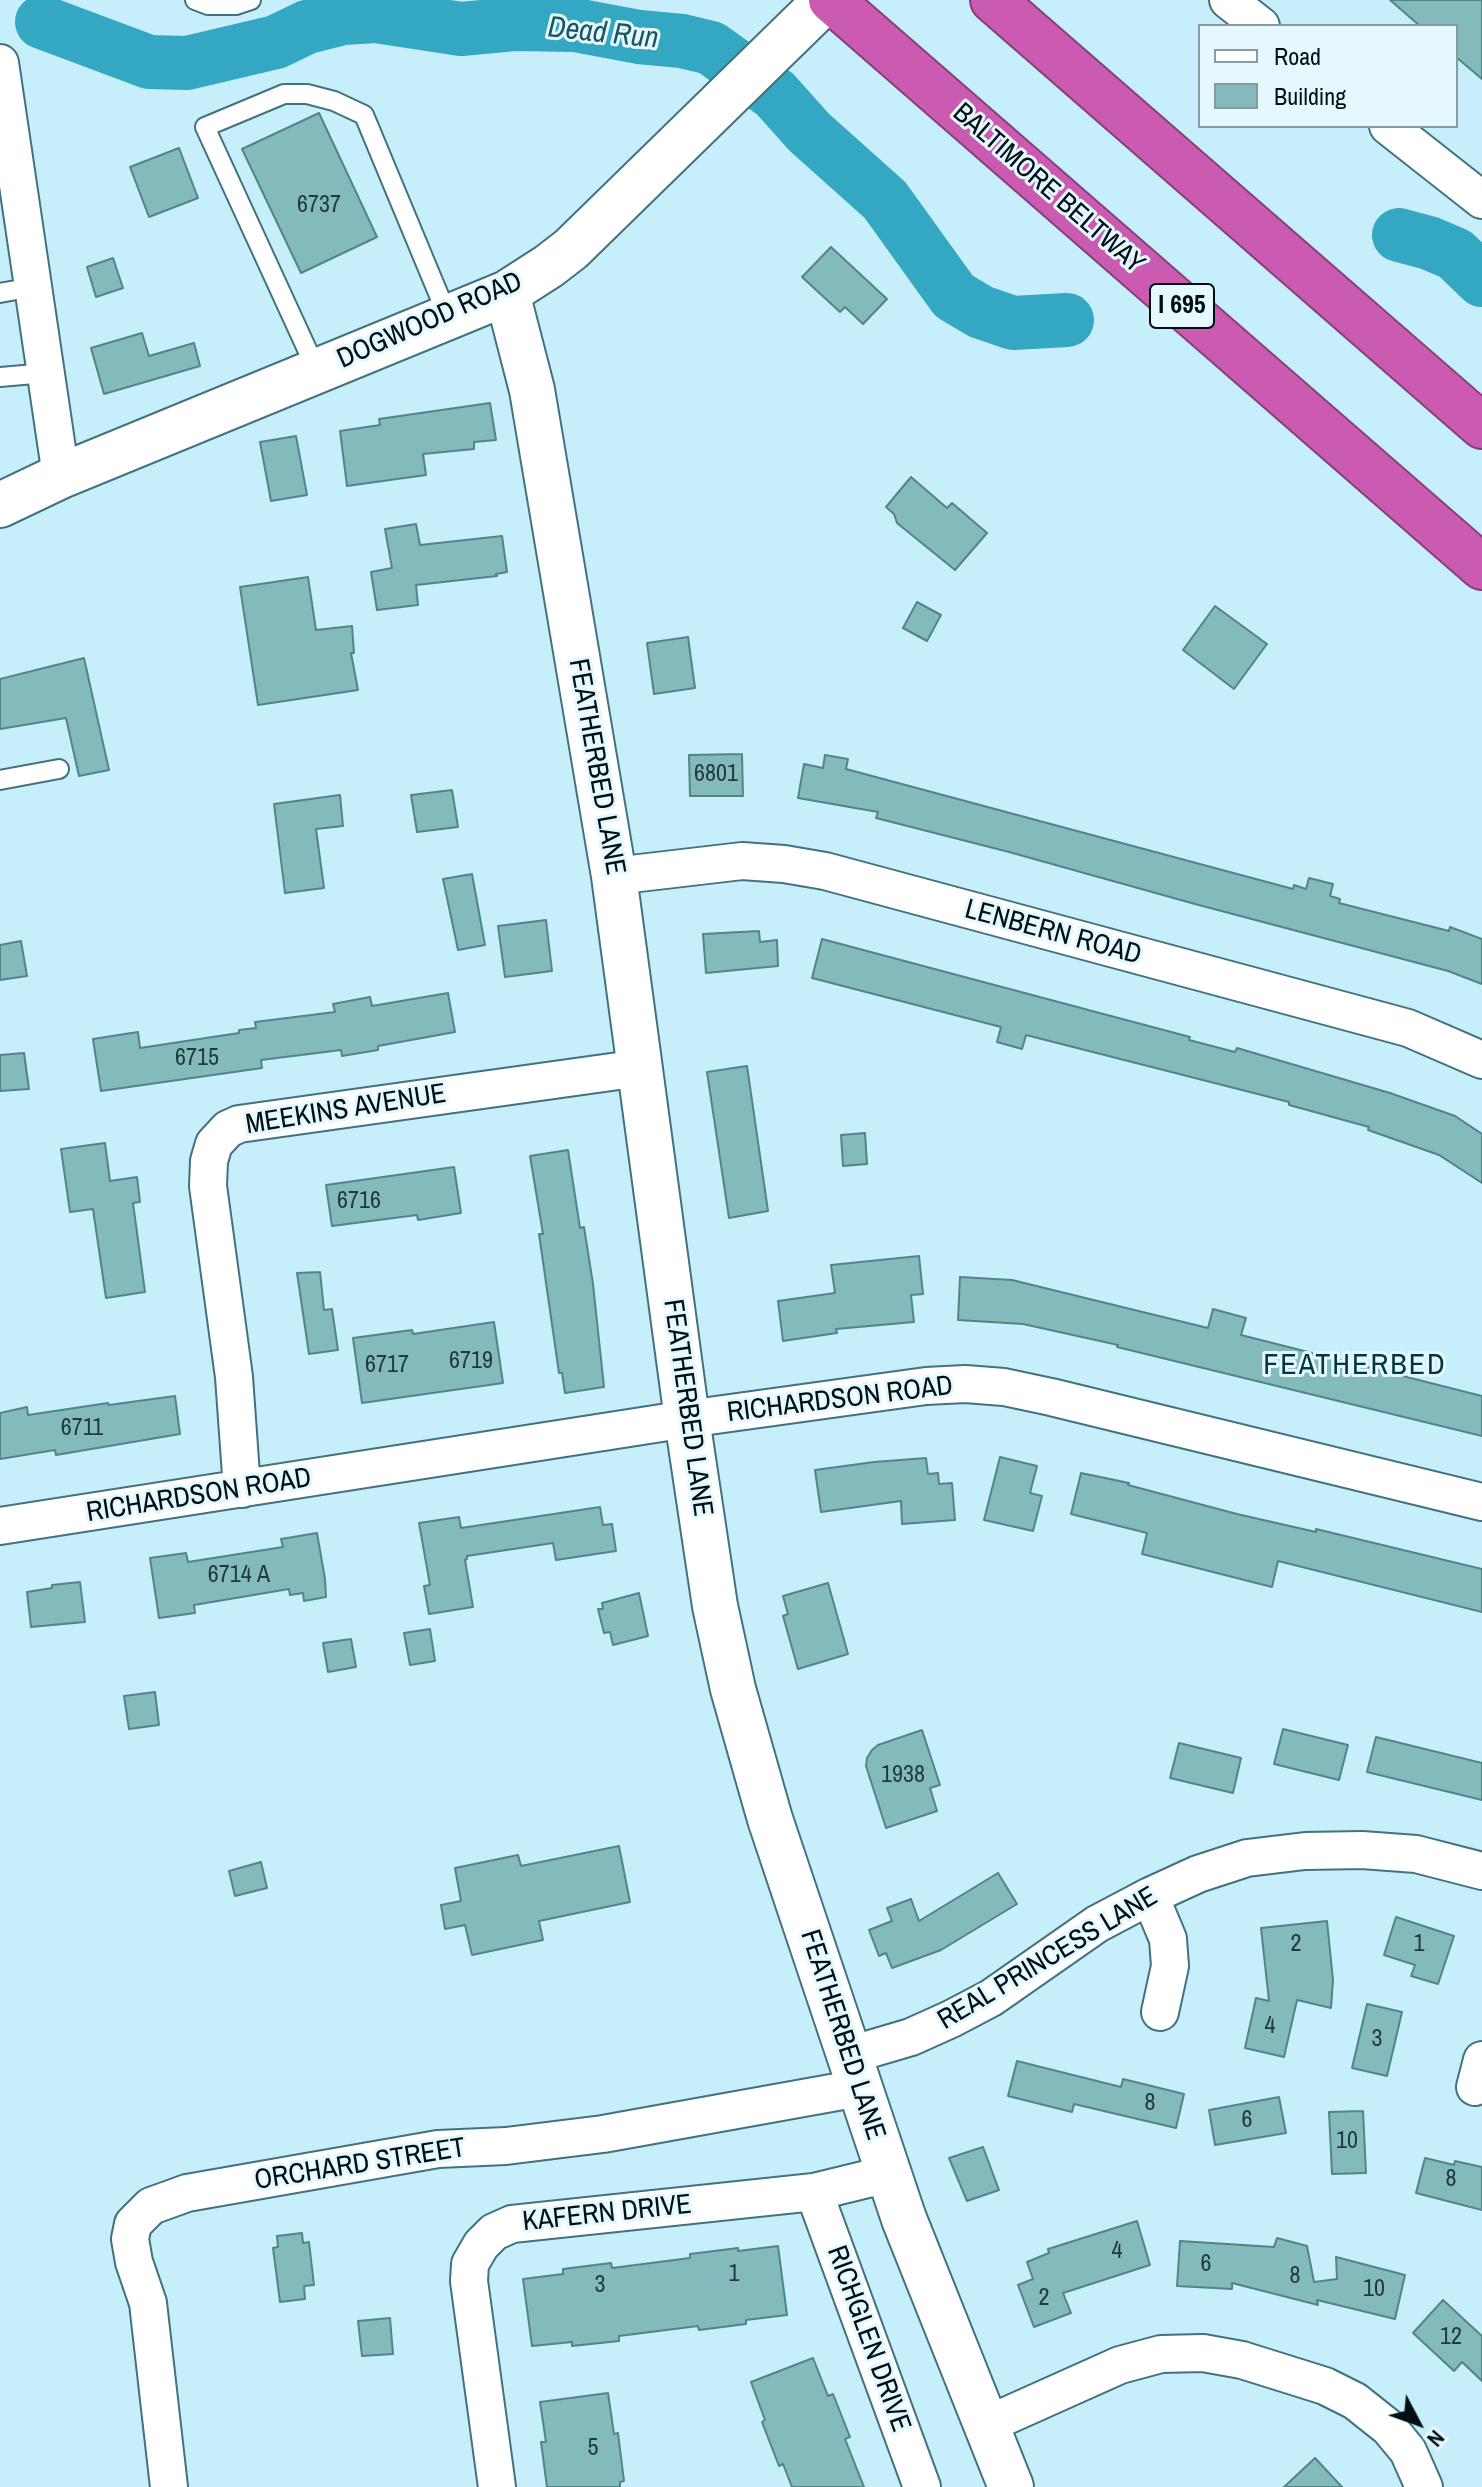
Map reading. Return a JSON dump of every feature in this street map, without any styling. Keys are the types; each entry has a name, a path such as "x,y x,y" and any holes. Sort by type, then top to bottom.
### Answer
{"highway":[{"name":"BALTIMORE BELTWAY","path":"829,0 1482,567"},
{"path":"993,0 1482,426"}],"street":[{"name":"DOGWOOD ROAD","path":"0,505 61,476 507,293 571,249 748,74 829,0"},
{"path":"1228,0 1258,24"},
{"path":"0,67 17,290 46,373 61,476"},
{"path":"1391,128 1482,200"},
{"name":"FEATHERBED LANE","path":"507,293 532,390 614,876 687,1419 715,1606 733,1689 770,1819 888,2174 1011,2487"},
{"name":"LENBERN ROAD","path":"614,876 742,861 825,871 1408,1028 1482,1060"},
{"name":"MEEKINS AVENUE","path":"242,1489 234,1377 208,1186 209,1161 214,1144 228,1129 239,1124 640,1068"},
{"name":"RICHARDSON ROAD","path":"0,1526 687,1419 926,1386 965,1384 1004,1387 1051,1397 1482,1502"},
{"name":"REAL PRINCESS LANE","path":"854,2072 911,2037 991,1998 1097,1924 1198,1874 1247,1858 1305,1851 1362,1850 1416,1854 1482,1871"},
{"path":"1150,1896 1168,1939 1170,1966 1160,2012"},
{"name":"ORCHARD STREET","path":"169,2487 148,2303 130,2239 133,2224 151,2206 187,2193 438,2149 506,2146 603,2134 854,2072"},
{"name":"KAFERN DRIVE","path":"497,2487 469,2281 470,2264 481,2245 494,2232 512,2224 814,2192 888,2174"},
{"name":"RICHGLEN DRIVE","path":"814,2192 922,2487"},
{"path":"986,2425 1120,2365 1161,2354 1203,2353 1242,2360 1311,2382 1355,2401 1389,2428 1408,2451 1424,2487"}],"lane":[{"path":"195,0 208,5 236,5 251,0"},
{"path":"317,371 205,127 284,94 307,94 334,101 364,115 448,317"},
{"path":"0,377 46,373"},
{"path":"0,780 59,769"}],"building":[{"path":"1390,0 1482,0 1482,79 1458,59 1458,24 1418,24"},
{"path":"319,113 377,237 301,273 242,149"},
{"path":"179,148 198,198 149,217 130,167"},
{"path":"831,247 887,299 863,324 845,307 840,312 802,277"},
{"path":"113,258 123,288 96,297 87,267"},
{"path":"142,333 149,356 194,343 200,366 104,394 91,348"},
{"path":"490,403 496,440 474,442 474,449 423,454 426,475 347,486 340,431 380,425 379,419"},
{"path":"296,436 307,495 271,501 260,442"},
{"path":"911,477 947,508 952,503 987,533 955,570 897,523 894,514 886,507"},
{"path":"416,524 420,545 502,536 507,572 497,576 416,585 418,605 377,610 371,572 392,568 385,529"},
{"path":"308,577 316,630 352,626 354,653 351,653 358,690 258,705 240,587"},
{"path":"917,602 941,615 927,641 903,628"},
{"path":"1215,606 1267,644 1234,689 1183,650"},
{"path":"688,637 695,688 654,694 647,643"},
{"path":"84,658 109,770 79,776 66,718 0,729 0,679"},
{"path":"742,754 743,796 690,796 689,755"},
{"path":"825,755 848,759 846,769 1293,889 1294,885 1306,889 1309,878 1333,884 1330,896 1340,899 1339,903 1449,931 1450,927 1482,939 1482,984 1448,971 876,818 878,812 798,798 804,764 823,768"},
{"path":"452,790 458,827 417,832 411,795"},
{"path":"340,795 343,826 316,829 324,888 285,893 274,804"},
{"path":"472,874 485,945 458,950 443,879"},
{"path":"546,920 552,971 505,977 498,926"},
{"path":"759,931 760,942 777,940 778,966 706,973 703,934"},
{"path":"822,939 1190,1037 1189,1040 1235,1052 1237,1048 1390,1093 1455,1116 1482,1134 1482,1183 1439,1155 1368,1130 1369,1127 1289,1105 1289,1102 1026,1035 1022,1049 997,1042 1001,1027 812,978"},
{"path":"21,941 27,976 0,980 0,945"},
{"path":"448,993 455,1032 342,1056 341,1050 261,1060 262,1068 101,1091 93,1039 138,1032 140,1048 239,1033 239,1030 256,1028 255,1022 335,1012 333,1004 370,997 372,1006"},
{"path":"24,1053 29,1089 0,1091 0,1055"},
{"path":"747,1066 768,1211 729,1218 707,1072"},
{"path":"865,1133 867,1164 843,1166 841,1135"},
{"path":"105,1143 110,1181 137,1177 140,1202 133,1203 145,1292 106,1298 93,1209 70,1212 61,1149"},
{"path":"568,1150 580,1228 584,1227 593,1284 604,1387 565,1393 562,1373 559,1373 539,1234 543,1234 530,1156"},
{"path":"454,1167 461,1213 418,1220 417,1215 332,1226 326,1185"},
{"path":"919,1256 923,1294 911,1295 914,1322 836,1329 837,1333 783,1341 778,1301 835,1293 831,1265"},
{"path":"320,1272 324,1310 332,1309 338,1350 309,1354 297,1273"},
{"path":"960,1277 1012,1280 1208,1328 1213,1309 1246,1318 1241,1335 1482,1396 1482,1436 1118,1345 1023,1324 958,1320"},
{"path":"494,1322 503,1383 362,1403 353,1338 412,1330 413,1334"},
{"path":"175,1396 180,1434 56,1455 55,1450 0,1459 0,1413 27,1407 28,1415"},
{"path":"1000,1457 1037,1466 1030,1493 1042,1496 1033,1531 984,1520"},
{"path":"926,1458 928,1474 938,1473 939,1484 952,1483 955,1520 902,1524 901,1501 821,1512 815,1470"},
{"path":"1081,1473 1129,1483 1237,1514 1316,1532 1316,1529 1482,1569 1482,1612 1278,1561 1272,1587 1142,1554 1147,1533 1071,1514"},
{"path":"600,1507 603,1525 612,1524 616,1551 556,1560 553,1543 467,1556 465,1560 473,1607 429,1614 424,1586 430,1585 419,1523 459,1517 461,1528"},
{"path":"317,1533 326,1597 304,1601 303,1593 290,1595 289,1589 194,1605 195,1613 159,1618 150,1558 186,1553 188,1562 283,1547 281,1539"},
{"path":"80,1582 85,1622 31,1627 27,1592"},
{"path":"828,1583 848,1654 798,1669 783,1616 788,1614 783,1596"},
{"path":"639,1593 648,1636 613,1645 610,1632 604,1633 598,1609 603,1609 602,1603"},
{"path":"430,1629 435,1661 410,1665 404,1633"},
{"path":"351,1639 356,1667 328,1672 323,1643"},
{"path":"155,1692 159,1725 129,1729 124,1696"},
{"path":"1283,1729 1348,1745 1339,1780 1274,1764"},
{"path":"922,1730 940,1785 930,1788 937,1811 886,1828 866,1766 867,1758 878,1745"},
{"path":"1376,1737 1482,1763 1482,1800 1367,1772"},
{"path":"1179,1743 1241,1758 1233,1793 1170,1778"},
{"path":"619,1846 630,1902 539,1921 543,1940 472,1955 465,1925 445,1929 441,1905 461,1901 455,1868 518,1855 521,1866"},
{"path":"261,1862 267,1888 235,1896 229,1871"},
{"path":"998,1873 1017,1904 941,1950 892,1968 886,1953 879,1956 869,1930 892,1921 887,1908 911,1899 919,1921"},
{"path":"1396,1917 1454,1936 1438,1984 1411,1976 1415,1965 1384,1955"},
{"path":"1327,1921 1333,1980 1331,2008 1297,2000 1284,2057 1245,2048 1256,1998 1269,2001 1261,1928"},
{"path":"1367,2004 1402,2012 1387,2076 1352,2068"},
{"path":"1017,2061 1121,2087 1123,2079 1184,2094 1176,2128 1074,2104 1072,2112 1008,2096"},
{"path":"1279,2097 1286,2133 1215,2145 1209,2110"},
{"path":"1363,2111 1366,2173 1332,2174 1329,2112"},
{"path":"983,2147 999,2190 967,2201 949,2158"},
{"path":"1425,2158 1482,2167 1482,2210 1416,2193"},
{"path":"1137,2221 1150,2265 1063,2293 1071,2313 1034,2327 1018,2285 1033,2279 1027,2262 1049,2253 1048,2249"},
{"path":"302,2233 303,2243 309,2242 314,2285 304,2286 305,2299 280,2302 273,2248 278,2247 277,2236"},
{"path":"1277,2238 1307,2246 1314,2282 1337,2279 1336,2257 1405,2275 1395,2319 1317,2300 1318,2305 1232,2283 1232,2289 1177,2286 1180,2241 1274,2247"},
{"path":"778,2246 787,2315 699,2330 698,2326 619,2336 619,2341 532,2346 523,2279 563,2274 563,2269 611,2263 612,2268 690,2258 690,2254"},
{"path":"1443,2300 1482,2336 1482,2381 1462,2362 1454,2371 1413,2333"},
{"path":"390,2318 393,2354 362,2356 358,2321"},
{"path":"813,2358 828,2396 833,2394 850,2437 845,2439 864,2487 792,2487 783,2464 779,2466 751,2382"},
{"path":"608,2393 614,2434 618,2433 624,2481 620,2482 620,2487 547,2487 541,2442 546,2442 540,2402"},
{"path":"1315,2458 1342,2487 1284,2487"}],"waterway":[{"name":"Dead Run","path":"42,22 149,62 187,63 276,42 307,27 343,18 376,16 461,29 514,24 575,25 711,48 775,94 809,132 885,200 954,296 981,312 1013,323 1067,320"},
{"name":"Dead Run","path":"1399,235 1455,254 1482,280"}],"district":[{"name":"FEATHERBED","path":"1355,1366"}]}
